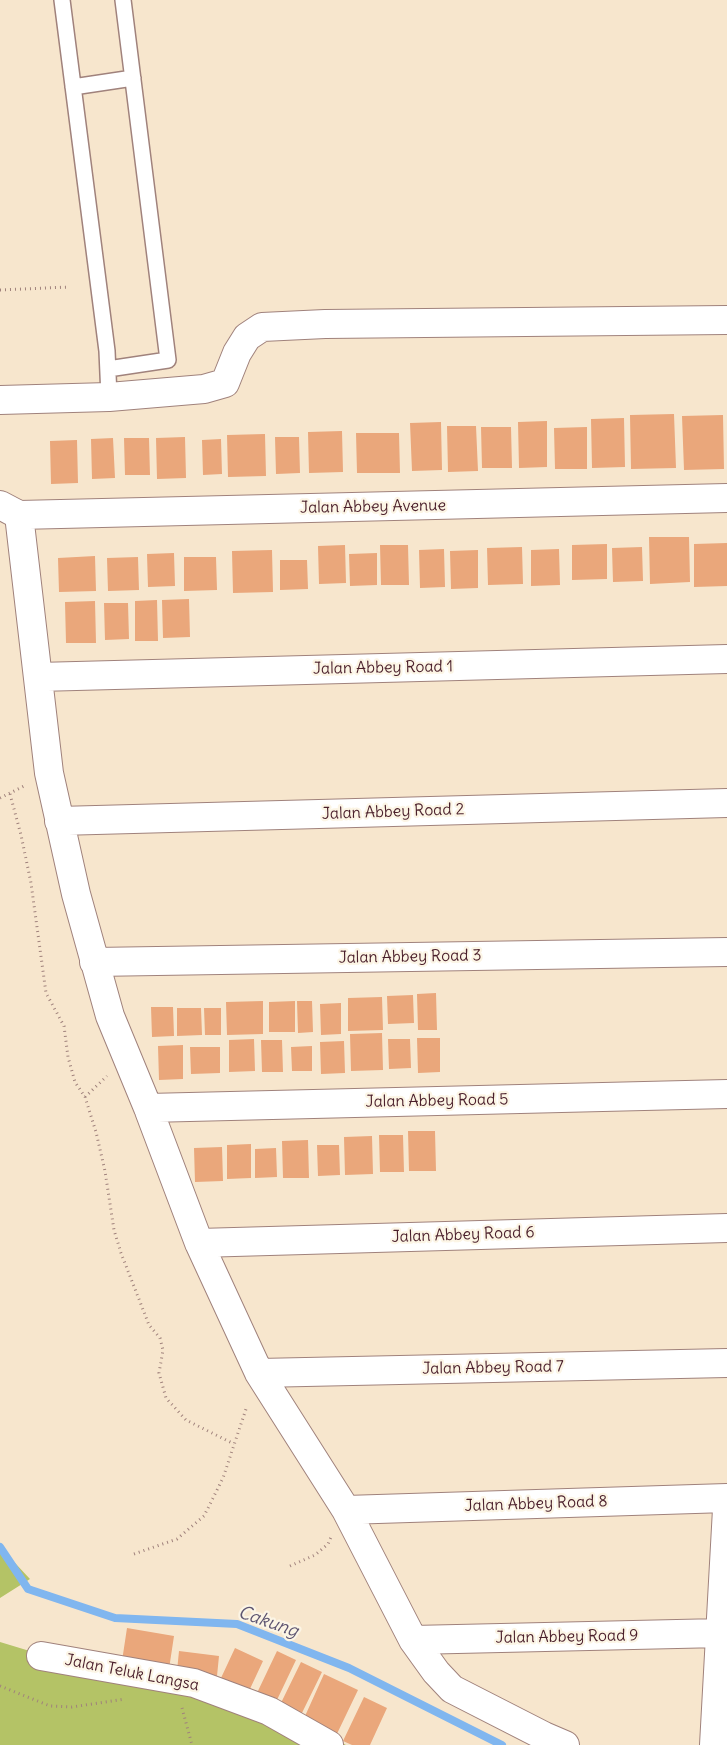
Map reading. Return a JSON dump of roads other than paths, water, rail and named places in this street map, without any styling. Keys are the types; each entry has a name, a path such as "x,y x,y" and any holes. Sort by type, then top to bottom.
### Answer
{"street":[{"path":"0,400 109,397 204,389 225,383 237,353 248,337 262,327 325,324 727,320"},
{"name":"Jalan Abbey Avenue","path":"10,510 727,498"},
{"path":"10,510 38,677 49,773 94,962 110,1016 148,1108 199,1243 259,1373 346,1510 413,1640 436,1672 452,1689 565,1745"},
{"name":"Jalan Abbey Road 1","path":"38,677 727,659"},
{"name":"Jalan Abbey Road 2","path":"60,822 727,803"},
{"name":"Jalan Abbey Road 3","path":"94,962 727,952"},
{"name":"Jalan Abbey Road 5","path":"148,1108 727,1094"},
{"name":"Jalan Abbey Road 6","path":"199,1243 727,1228"},
{"name":"Jalan Abbey Road 7","path":"259,1373 727,1363"},
{"name":"Jalan Abbey Road 8","path":"346,1510 727,1498"},
{"path":"714,1745 727,1509"},
{"name":"Jalan Abbey Road 9","path":"413,1640 721,1633"},
{"name":"Jalan Teluk Langsa","path":"41,1656 194,1683 268,1711 329,1745"}],"lane":[{"path":"62,0 107,351 109,397"},
{"path":"108,369 168,360 123,0"},
{"path":"73,87 133,78"}],"waterway":[{"name":"Cakung","path":"0,1547 28,1589 115,1618 237,1624 349,1668 502,1745"}]}
